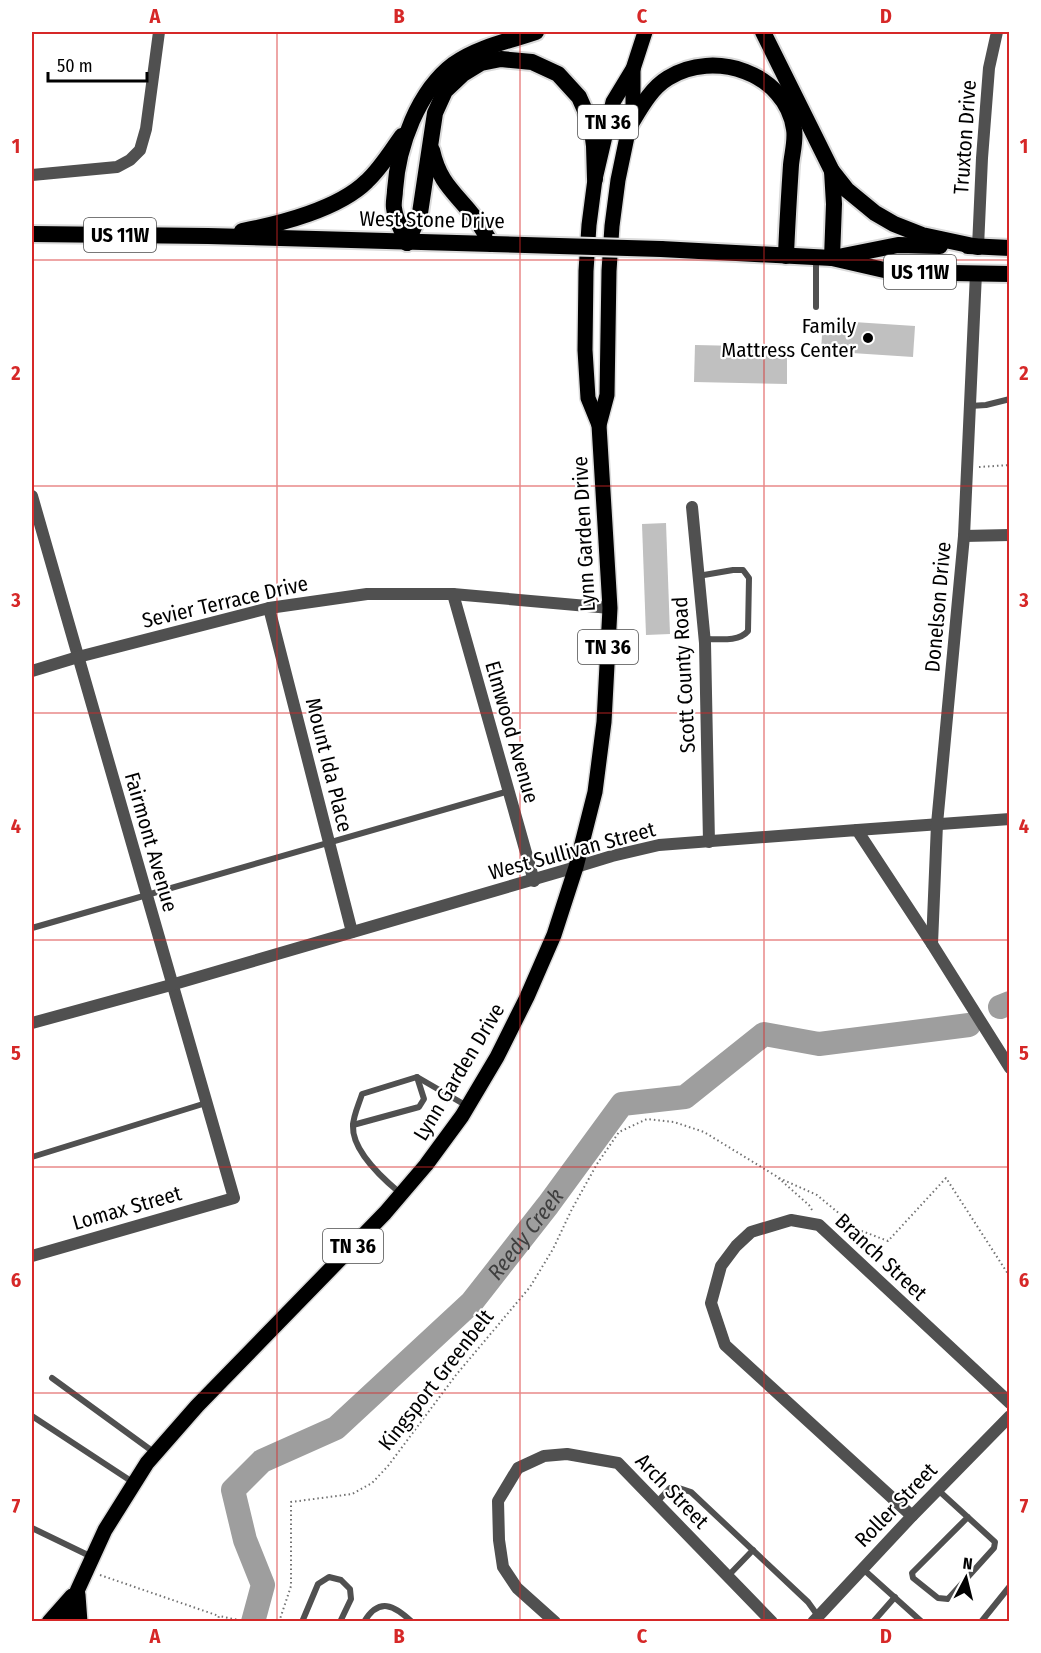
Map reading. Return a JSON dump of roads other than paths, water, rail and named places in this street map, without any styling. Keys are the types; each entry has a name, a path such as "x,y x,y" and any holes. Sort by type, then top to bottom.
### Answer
{"highway":[{"path":"208,236 258,228 306,215 352,193 378,170 411,123 437,80 454,64 478,51 536,32"},
{"path":"763,32 832,171 847,190 875,213 894,224 922,235 978,247"},
{"path":"407,243 420,213 435,113 445,91 463,74 481,63 501,59 532,62 558,74 579,97 591,124 595,179"},
{"path":"629,127 648,95 669,77 694,67 723,65 747,71 772,87 787,108 794,130 786,256"},
{"path":"407,243 394,210 396,175 411,123"},
{"path":"432,129 435,165 443,181 472,214 492,244"},
{"path":"824,258 834,204 832,171"},
{"name":"West Stone Drive","path":"32,234 208,236 661,249 824,258 892,272 1010,274"},
{"name":"West Stone Drive","path":"824,258 898,245 1010,248"}],"main road":[{"name":"Lynn Garden Drive","path":"599,425 588,398 585,350 589,225 595,179 613,102 633,69 645,32"},
{"name":"Lynn Garden Drive","path":"65,1622 105,1530 147,1463 197,1406 386,1213 426,1165 468,1106 497,1057 554,935 576,867 595,792 604,722 610,608 599,425 607,395 612,226 618,180 633,108 633,69"},
{"path":"49,1622 78,1589"},
{"path":"78,1589 80,1622"}],"street":[{"path":"32,175 117,167 130,160 140,150 146,129 159,32"},
{"name":"Truxton Drive","path":"978,247 989,68 997,32"},
{"name":"Donelson Drive","path":"932,944 937,824 964,536 976,273"},
{"name":"Fairmont Avenue","path":"32,496 234,1198"},
{"name":"Scott County Road","path":"692,507 705,639 709,842"},
{"path":"964,536 1010,535"},
{"name":"Sevier Terrace Drive","path":"32,671 269,608 366,594 453,594 610,608"},
{"name":"Elmwood Avenue","path":"453,594 534,881"},
{"name":"Mount Ida Place","path":"269,608 352,932"},
{"name":"West Sullivan Street","path":"32,1023 534,881 612,856 658,845 1010,819"},
{"path":"858,830 1010,1068"},
{"name":"Lomax Street","path":"32,1256 234,1198"},
{"name":"Branch Street","path":"912,1516 725,1345 711,1303 721,1266 736,1246 751,1232 791,1220 819,1225 1010,1403"},
{"name":"Roller Street","path":"816,1618 1010,1416"},
{"name":"Arch Street","path":"555,1622 517,1588 503,1567 499,1540 498,1501 518,1468 544,1456 567,1454 618,1463 772,1622"}],"lane":[{"path":"816,308 824,258"},
{"path":"970,406 1010,399"},
{"path":"698,576 743,570 749,578 748,631 744,636 738,638 705,639"},
{"path":"32,928 509,791"},
{"path":"401,1194 381,1177 356,1144 353,1125 362,1094 417,1077 468,1106"},
{"path":"353,1125 419,1107 424,1099 417,1077"},
{"path":"32,1157 206,1103"},
{"path":"52,1378 155,1454"},
{"path":"32,1416 134,1483"},
{"path":"656,1503 670,1488 691,1492 808,1602 816,1618"},
{"path":"938,1490 968,1517 995,1542 994,1548 948,1599 938,1598 913,1578 912,1573 968,1517"},
{"path":"32,1528 89,1564"},
{"path":"728,1576 753,1550"},
{"path":"862,1569 922,1622"},
{"path":"302,1622 318,1584 329,1577 340,1580 350,1589 351,1599 340,1622"},
{"path":"981,1622 1010,1586"},
{"path":"873,1622 895,1598"},
{"path":"364,1622 372,1610 384,1605 396,1609 412,1622"}],"waterway":[{"name":"Reedy Creek","path":"1000,1007 1010,1003"},
{"name":"Reedy Creek","path":"253,1622 263,1585 245,1540 233,1490 262,1461 336,1428 472,1302 548,1205 622,1104 685,1097 764,1034 819,1044 969,1025"}],"place":[{"name":"Family Mattress Center","path":"868,338"}]}
